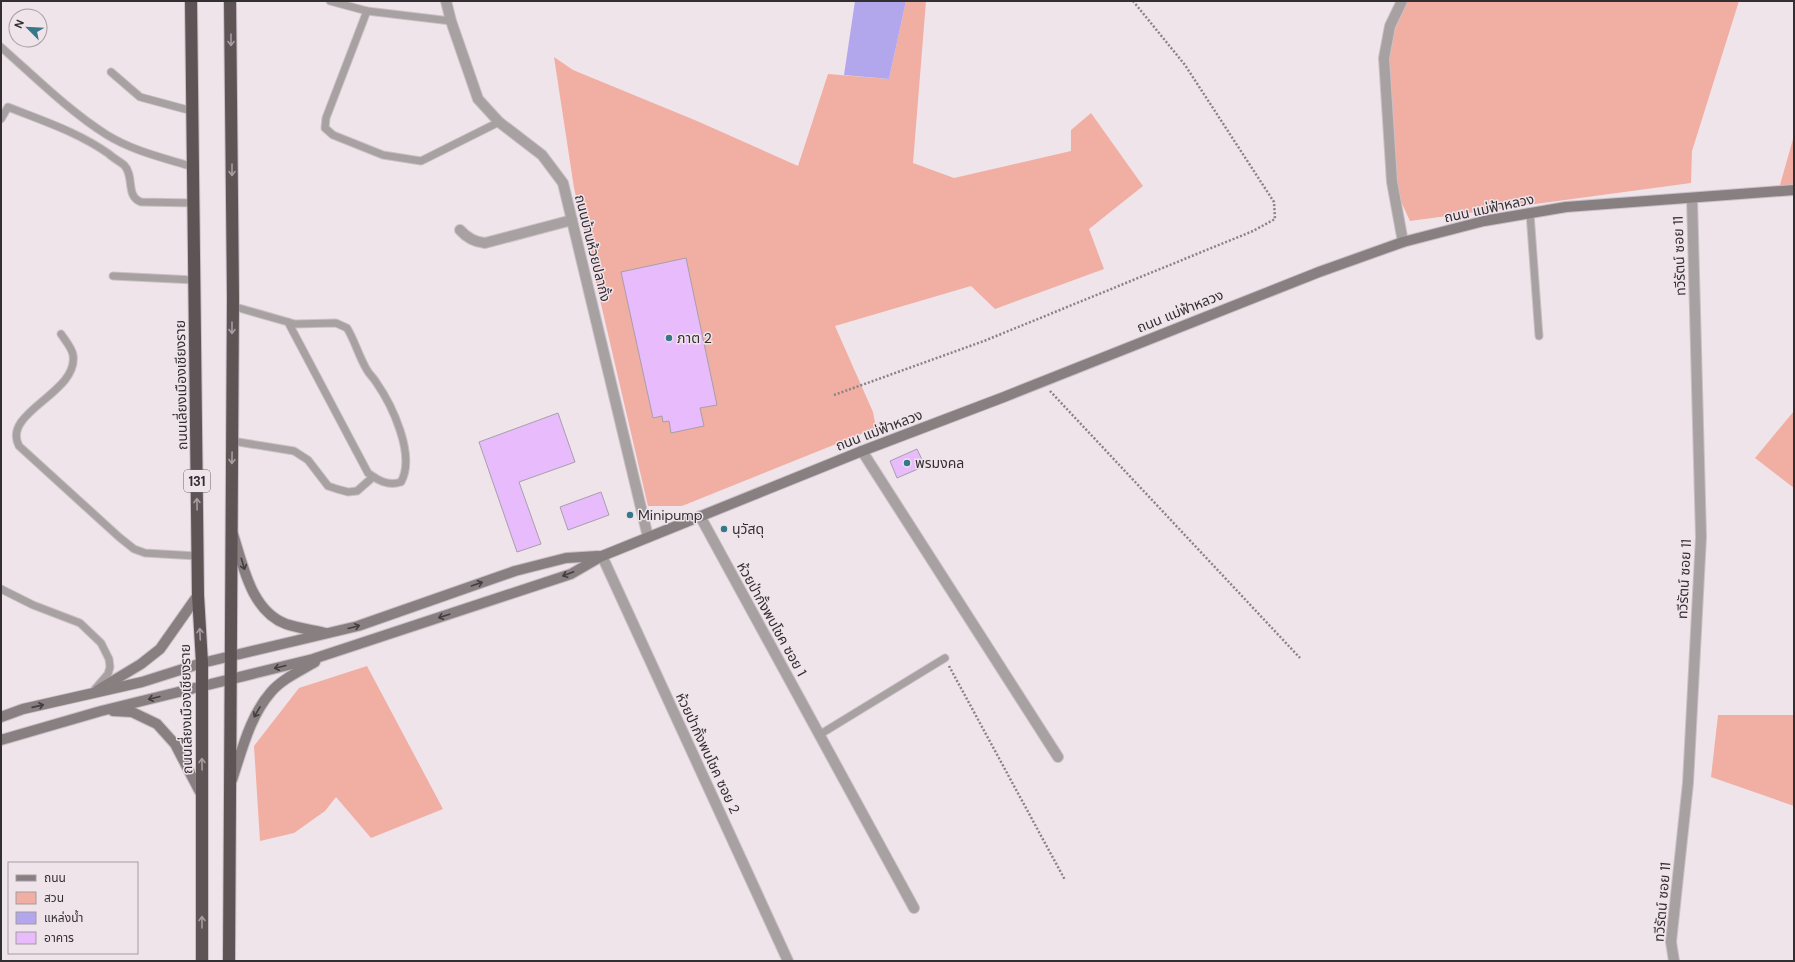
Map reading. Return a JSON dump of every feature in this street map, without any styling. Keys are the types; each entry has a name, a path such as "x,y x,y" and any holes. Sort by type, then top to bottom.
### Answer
{"highway":[{"name":"ถนนเลี่ยงเมืองเชียงราย","path":"191,1 197,556 202,663 202,961"},
{"path":"229,961 232,441 230,1"}],"street":[{"name":"ถนนบ้านห้วยปลากั้ง","path":"446,1 451,21 478,99 499,122 542,155 563,183 648,537"},
{"path":"1402,1 1390,26 1384,58 1392,182 1403,242"},
{"name":"ถนน แม่ฟ้าหลวง","path":"602,556 862,451 1319,272 1403,242 1457,228 1530,213 1613,203 1794,190"},
{"name":"ทวีรัตน์ ซอย 11","path":"1674,961 1671,942 1688,783 1701,537 1692,198"},
{"path":"460,230 473,241 485,243 572,220"},
{"path":"862,451 1058,758"},
{"name":"ห้วยป่ากั้งพบโชค ซอย 1","path":"700,516 914,908"},
{"path":"231,526 246,573 256,597 270,615 286,624 328,634"},
{"path":"1,717 23,709 142,682 202,663 358,626 515,571 566,558 602,556"},
{"path":"1,740 101,711 330,654 571,574 602,556"},
{"name":"ห้วยป่ากั้งพบโชค ซอย 2","path":"602,556 788,961"},
{"path":"91,694 141,664 160,649 198,595"},
{"path":"231,782 256,713 271,691 292,675 330,654"},
{"path":"101,711 132,712 157,724 176,744 203,798"}],"lane":[{"path":"330,1 367,11 451,21"},
{"path":"367,11 326,118 326,128 333,134 382,156 421,161 499,122"},
{"path":"1,47 82,117 108,135 147,153 193,167"},
{"path":"111,72 140,97 192,111"},
{"path":"1,118 8,107 92,142 124,166 129,175 132,194 135,200 141,202 194,203"},
{"path":"1530,213 1539,336"},
{"path":"113,276 194,280"},
{"path":"232,306 288,322 303,324 336,323 347,328 352,335 366,369 377,382 398,423 407,466 405,475 401,482 393,484 378,480 368,473 288,322"},
{"path":"62,334 73,355 72,367 67,377 58,387 20,422 16,432 16,440 19,446 134,549 145,553 197,556"},
{"path":"232,441 294,451 301,454 308,460 328,486 336,490 348,492 356,491 373,477"},
{"path":"1,589 33,605 80,623 101,643 109,659 110,667 108,674 91,694"},
{"path":"819,735 945,658"}],"path":[{"path":"834,395 984,341 1253,231 1275,219 1274,202 1185,65 1133,1"},
{"path":"1041,382 1300,658"},
{"path":"945,658 1065,880"}],"green space":[{"path":"906,1 926,1 913,163 954,178 1071,151 1071,130 1091,113 1143,186 1089,229 1104,269 995,309 971,286 835,326 873,412 876,428 682,506 648,506 574,188 554,57 573,70 697,121 798,166 828,74 889,79"},
{"path":"1402,1 1739,1 1692,151 1691,183 1410,221 1392,182 1384,58"},
{"path":"1794,136 1794,189 1778,192 1793,139"},
{"path":"1794,411 1794,488 1755,458"},
{"path":"367,666 443,809 371,838 336,797 325,811 294,833 260,841 254,746 299,688"},
{"path":"1718,715 1794,715 1794,806 1711,777"}],"water":[{"path":"855,1 906,1 889,79 844,75"}],"building":[{"name":"ภาต 2","path":"686,258 717,405 700,408 704,426 671,433 669,421 663,422 662,416 653,418 621,272"},
{"path":"558,413 575,462 519,482 541,544 517,552 479,442"},
{"name":"พรมงคล","path":"917,449 925,466 897,478 890,461"},
{"path":"601,492 609,515 568,530 560,507"}],"place":[{"name":"ภาต 2","path":"669,338"},
{"name":"พรมงคล","path":"907,463"},
{"name":"Minipump","path":"630,515"},
{"name":"นุวัสดุ","path":"724,529"}]}
